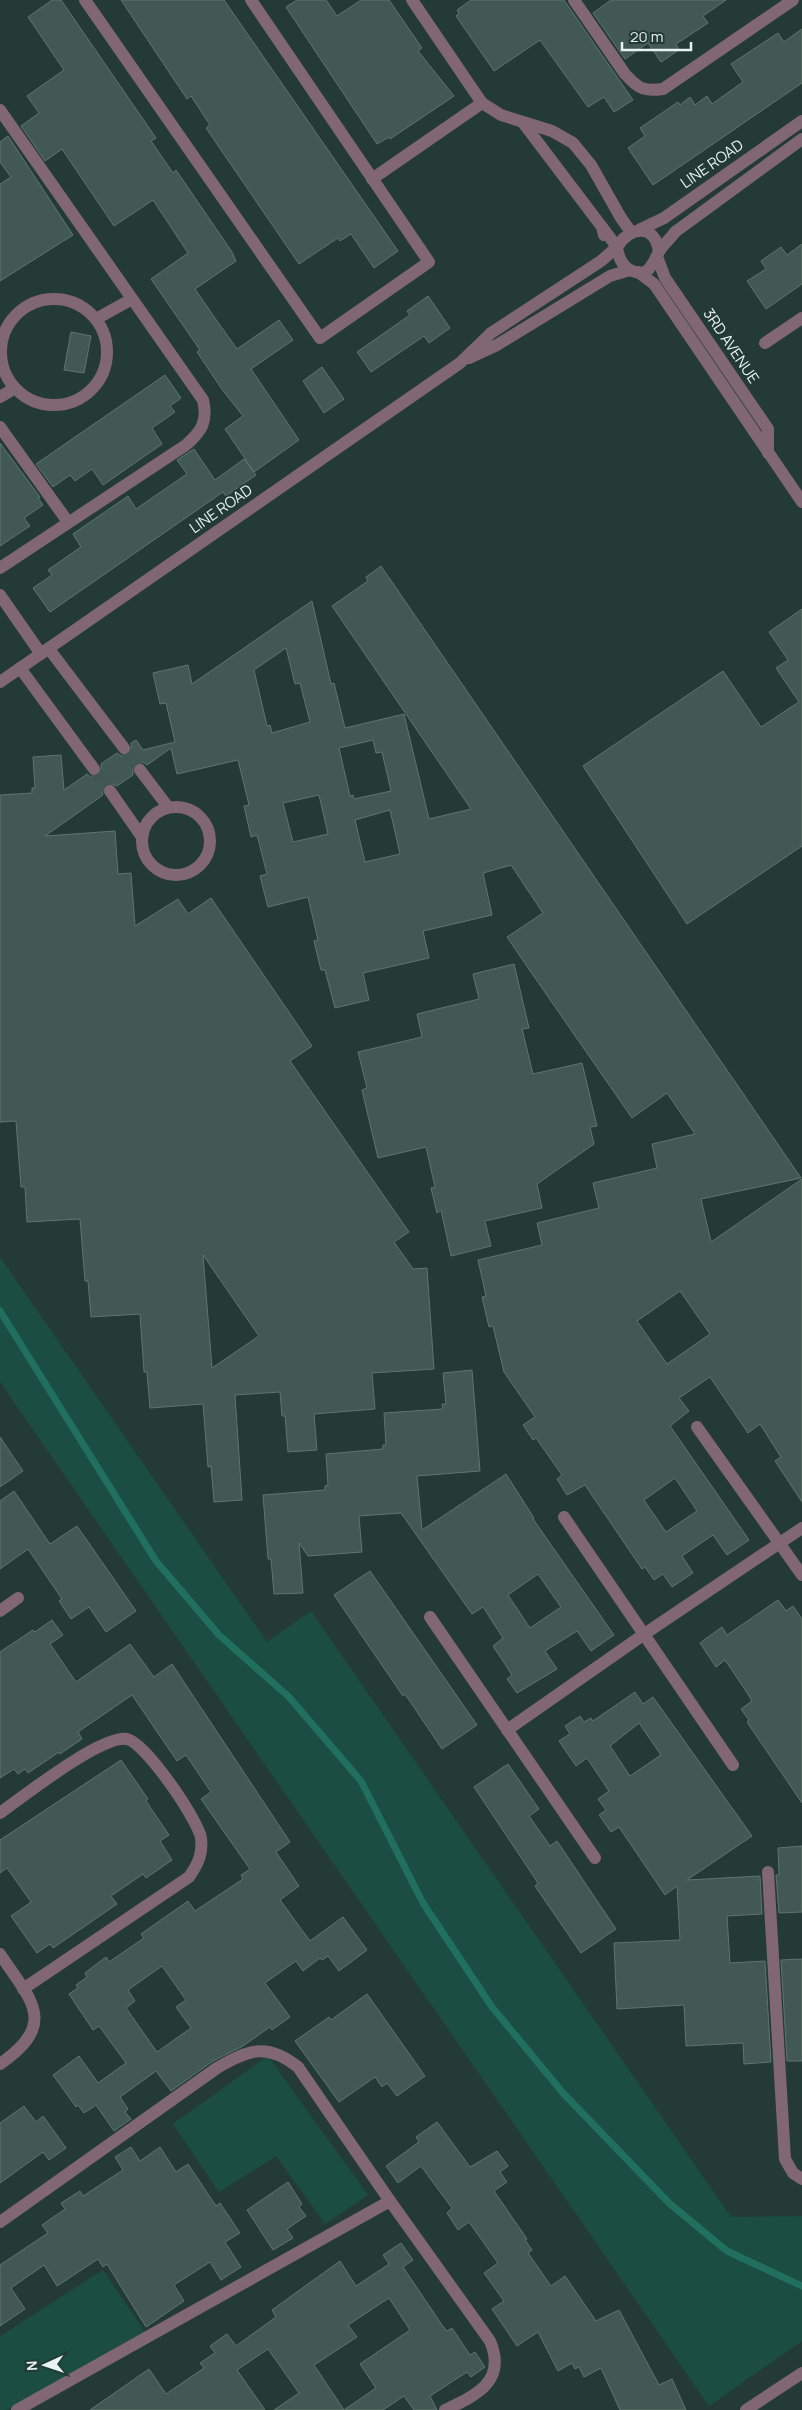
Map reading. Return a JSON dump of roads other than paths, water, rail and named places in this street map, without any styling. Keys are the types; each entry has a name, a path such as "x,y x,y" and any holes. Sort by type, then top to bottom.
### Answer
{"street":[{"path":"85,0 320,338 429,262 251,0"},
{"path":"412,0 482,103 501,115 524,124 552,131 573,143 591,165 621,218 635,231 647,232 653,237 658,244 658,256"},
{"path":"574,0 625,74 635,85 648,92 663,89 793,0"},
{"path":"372,179 482,103"},
{"path":"0,110 203,400 206,410 205,423 200,433 186,445 0,568"},
{"name":"LINE ROAD","path":"460,363 491,333 601,261 617,247 625,236 664,218 802,121"},
{"path":"524,124 617,247 620,259 634,271"},
{"name":"LINE ROAD","path":"0,682 460,363 497,345 610,276 634,271 647,271 675,232 802,138"},
{"path":"601,261 606,250 602,227"},
{"name":"3RD AVENUE","path":"658,256 665,278 768,429 768,453"},
{"name":"3RD AVENUE","path":"634,271 654,284 802,502"},
{"path":"49,298 66,299 83,306 96,319 104,334 107,352 105,368 97,384 84,396 69,403 51,406 34,402 15,388 8,379 1,363 0,345 6,327 16,313 31,303 49,298"},
{"path":"96,319 132,299"},
{"path":"765,343 802,318"},
{"path":"0,397 15,388"},
{"path":"0,427 68,522"},
{"path":"0,595 124,748"},
{"path":"20,668 94,769"},
{"path":"140,770 168,808"},
{"path":"110,791 142,837"},
{"path":"182,807 192,810 207,826 210,836 210,847 201,864 190,872 178,875 163,873 148,860 143,849 142,837 146,826 152,817 168,808 182,807"},
{"path":"697,1427 802,1575"},
{"path":"564,1516 733,1765"},
{"path":"508,1730 643,1635 802,1528"},
{"path":"0,1611 18,1598"},
{"path":"430,1617 595,1858"},
{"path":"0,1813 92,1750 110,1742 127,1739 140,1746 153,1759 194,1821 201,1837 202,1853 198,1864 189,1877 23,1989"},
{"path":"768,1872 784,2151 785,2159 793,2173 802,2179"},
{"path":"0,1954 33,2001 36,2021 30,2036 19,2050 0,2064"},
{"path":"0,2222 217,2068 249,2051 266,2050 286,2057 298,2066 390,2201 490,2341 496,2355 496,2366 493,2376 481,2390 445,2410"},
{"path":"17,2410 390,2201"},
{"path":"746,2410 802,2373"}],"waterway":[{"path":"0,1311 156,1561 219,1635 289,1697 361,1781 423,1903 492,2007 563,2093 670,2204 727,2251 802,2286"}],"tunnel":[{"path":"124,748 140,770"},
{"path":"94,769 110,791"}]}
